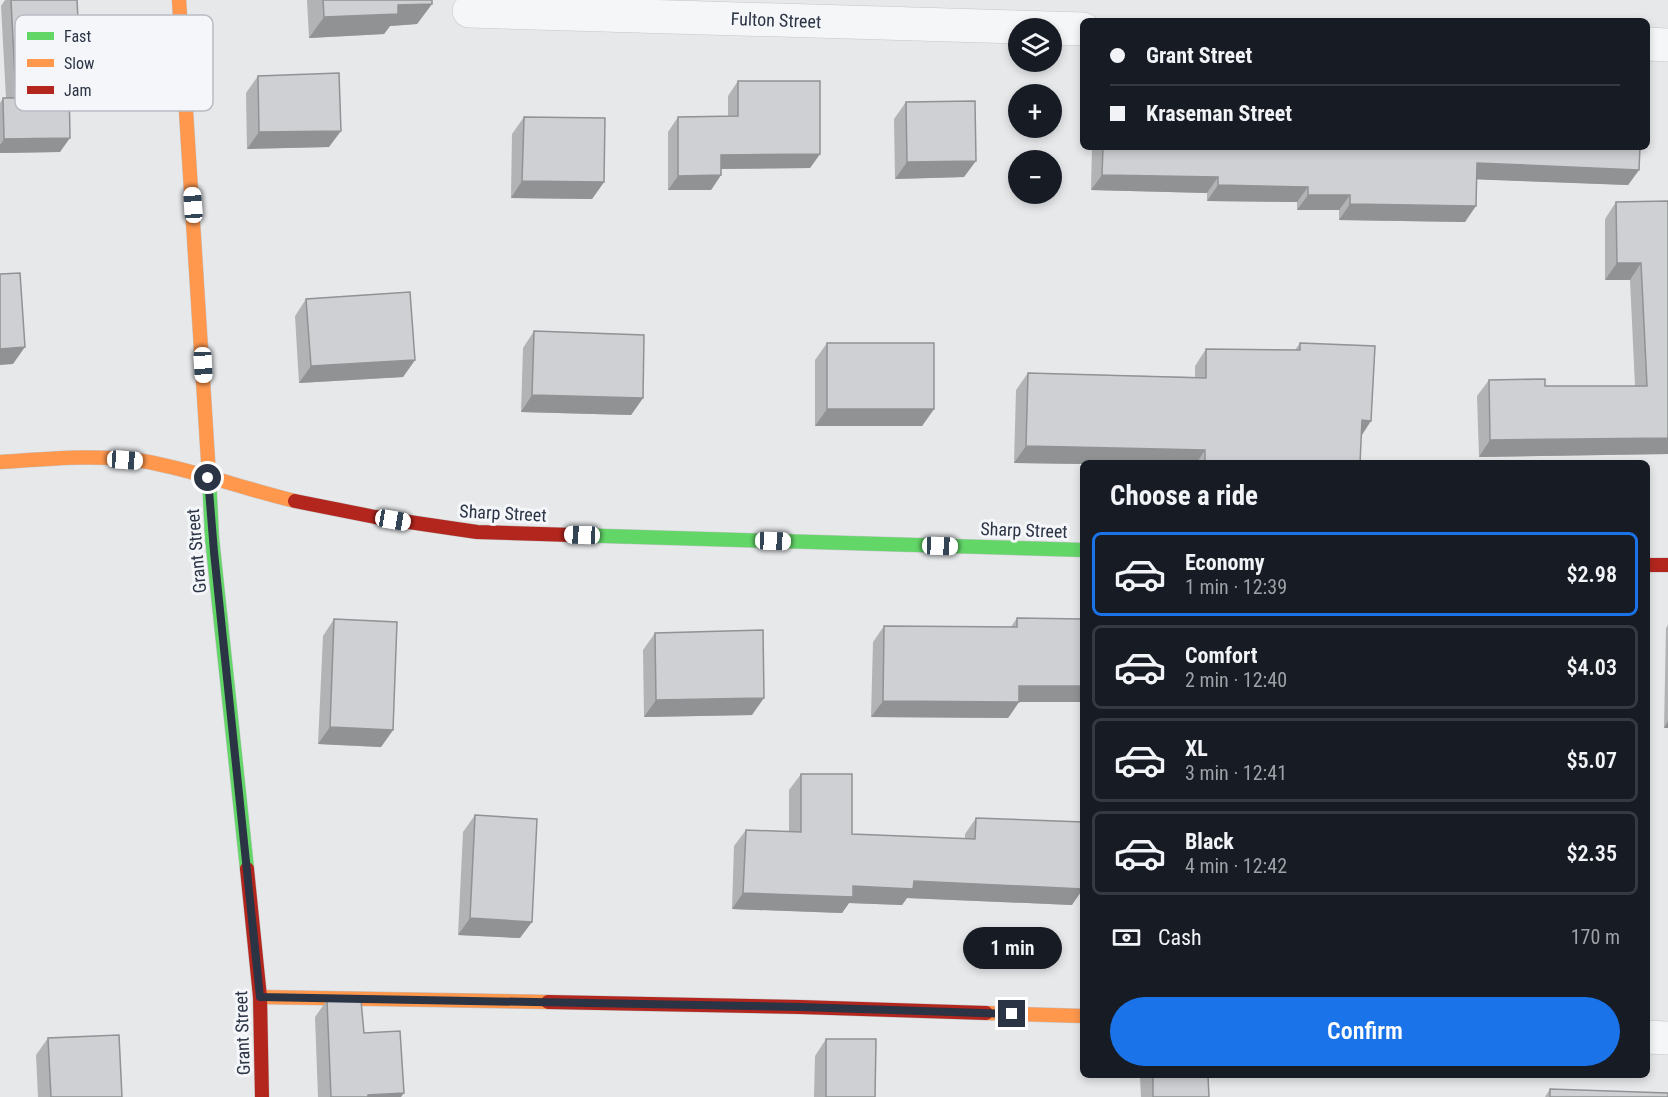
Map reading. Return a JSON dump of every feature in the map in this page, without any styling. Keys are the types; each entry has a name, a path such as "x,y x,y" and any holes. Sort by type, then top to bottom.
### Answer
{"street":[{"name":"Grant Street","path":"179,0 180,15"},
{"name":"Fulton Street","path":"469,11 1080,29"},
{"path":"1650,44 1668,45"},
{"name":"Grant Street","path":"186,111 208,478 260,997 262,1097"},
{"name":"Sharp Street","path":"0,462 93,458 131,460 173,468 272,496 415,524 477,532 1080,550"},
{"path":"1650,565 1668,565"},
{"path":"260,997 800,1007 1080,1016"},
{"path":"1650,1037 1668,1038"}],"building":[{"path":"11,0 77,0 78,15 15,15 15,78"},
{"path":"323,0 432,0 432,4 398,5 398,14 324,17"},
{"path":"339,73 341,131 259,132 258,76"},
{"path":"738,81 820,81 820,154 721,155 721,175 678,176 678,117 738,116"},
{"path":"3,98 15,98 15,111 70,111 70,138 4,139"},
{"path":"975,101 976,161 907,162 906,102"},
{"path":"524,117 605,118 604,182 522,181"},
{"path":"1103,150 1640,150 1639,170 1477,163 1476,206 1350,204 1350,195 1308,195 1308,187 1218,185 1218,177 1102,175"},
{"path":"1668,201 1668,438 1490,440 1489,380 1545,379 1545,386 1647,386 1641,263 1617,263 1616,202"},
{"path":"20,273 25,347 0,349 0,274"},
{"path":"410,292 415,360 311,366 306,299"},
{"path":"534,331 644,335 643,398 532,395"},
{"path":"827,343 934,343 934,409 827,409"},
{"path":"1300,343 1375,346 1371,421 1362,420 1360,460 1205,460 1205,450 1026,446 1028,373 1206,378 1206,349 1300,350"},
{"path":"1017,618 1080,619 1080,686 1019,686 1019,702 883,701 884,626 1017,627"},
{"path":"334,619 397,622 393,730 330,727"},
{"path":"763,630 764,698 656,700 655,633"},
{"path":"801,774 852,774 852,834 975,839 976,818 1080,822 1080,889 914,881 913,889 853,886 853,897 743,893 746,830 801,832"},
{"path":"475,815 537,819 532,922 470,918"},
{"path":"327,1000 361,1001 364,1033 400,1031 404,1093 368,1095 368,1097 331,1097"},
{"path":"119,1035 122,1097 51,1097 48,1038"},
{"path":"826,1039 876,1039 875,1097 826,1097"},
{"path":"1153,1078 1208,1078 1209,1097 1153,1097"},
{"path":"1550,1089 1668,1093 1668,1097 1550,1097"}],"traffic: fast":[{"path":"209,476 212,538 247,869"},
{"path":"572,535 1080,550"}],"traffic: slow":[{"path":"179,0 180,15"},
{"path":"186,111 209,476"},
{"path":"0,462 89,457 143,461 182,469 295,501"},
{"path":"260,997 548,1002"},
{"path":"986,1013 1080,1016"}],"traffic: jam":[{"path":"295,501 375,517 477,532 572,535"},
{"path":"1650,565 1668,565"},
{"path":"247,869 260,997 262,1097"},
{"path":"548,1002 986,1013"}],"route":[{"path":"208,478 260,997 800,1007 1012,1014"}]}
